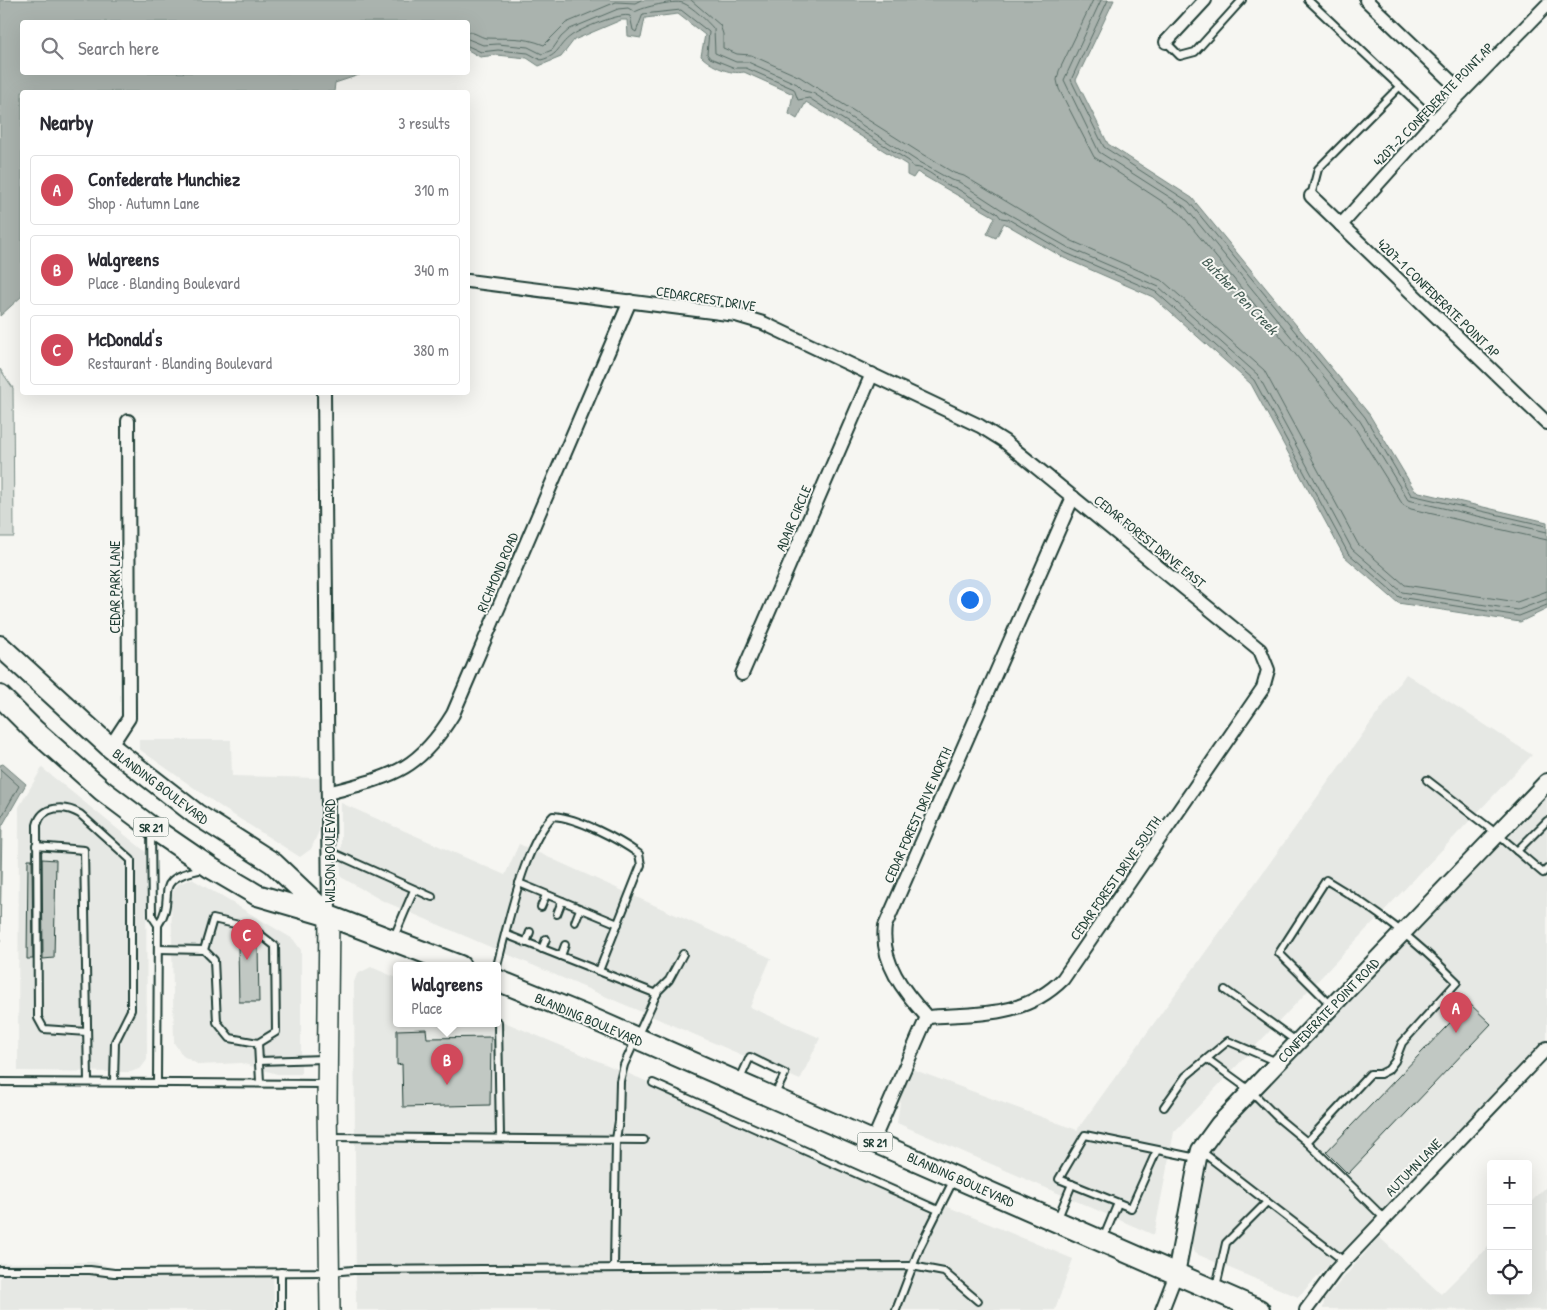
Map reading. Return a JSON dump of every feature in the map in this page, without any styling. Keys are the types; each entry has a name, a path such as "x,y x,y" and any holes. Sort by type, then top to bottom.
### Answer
{"main road":[{"name":"BLANDING BOULEVARD","path":"1,650 110,747 196,814 273,863 329,916"},
{"name":"BLANDING BOULEVARD","path":"0,696 34,730 103,791 211,868 257,895 329,916 449,962"},
{"name":"WILSON BOULEVARD","path":"329,916 327,1084 330,1310"},
{"name":"BLANDING BOULEVARD","path":"501,982 873,1141 1250,1308"}],"street":[{"path":"1166,42 1204,0"},
{"path":"1366,0 1462,92"},
{"name":"4207-2 CONFEDERATE POINT AP","path":"1341,225 1435,120 1547,5"},
{"name":"4207-1 CONFEDERATE POINT AP","path":"1311,196 1547,422"},
{"name":"CEDARCREST DRIVE","path":"470,281 736,315 763,323 980,426 1004,441"},
{"name":"RICHMOND ROAD","path":"328,793 389,776 408,766 428,749 441,733 457,704 630,301"},
{"name":"ADAIR CIRCLE","path":"742,674 872,374"},
{"name":"WILSON BOULEVARD","path":"324,395 329,916"},
{"name":"CEDAR PARK LANE","path":"110,747 129,718 128,421"},
{"name":"CEDAR FOREST DRIVE EAST","path":"1004,441 1260,650 1265,658 1268,670"},
{"name":"CEDAR FOREST DRIVE NORTH","path":"927,1018 913,1002 890,965 885,954 883,940 885,926 1073,497"},
{"name":"CEDAR FOREST DRIVE SOUTH","path":"927,1018 1014,1010 1030,1004 1050,992 1063,979 1263,688 1268,670"},
{"name":"CONFEDERATE POINT ROAD","path":"1176,1274 1199,1154 1220,1124 1547,782"},
{"path":"873,1141 927,1018"},
{"name":"AUTUMN LANE","path":"1306,1310 1344,1261 1547,1048"},
{"path":"1162,1310 1176,1274"}],"lane":[{"path":"1166,42 1180,56 1195,52 1242,0"},
{"path":"1308,0 1435,120"},
{"path":"1311,196 1318,169 1399,86"},
{"path":"1427,780 1545,871"},
{"path":"87,1032 44,1030 38,1018 36,846 39,816 45,811 58,808 73,810 80,814 131,860 131,1010 114,1042 114,1081"},
{"path":"498,962 519,884 544,825 553,816 568,817 629,846 639,854 641,865 598,971"},
{"path":"1518,851 1547,821"},
{"path":"151,827 152,916 158,925 157,1082"},
{"path":"36,846 84,850 88,1081"},
{"path":"328,851 432,897"},
{"path":"158,925 165,916 168,886 175,878 184,873 211,868"},
{"path":"1307,1142 1370,1074 1380,1074 1388,1070 1395,1061 1402,1043 1457,982 1404,931 1364,903 1326,880 1279,953 1332,1006"},
{"path":"519,884 618,924"},
{"path":"393,941 414,890"},
{"path":"541,907 546,895"},
{"path":"557,914 562,901"},
{"path":"575,922 580,908"},
{"path":"158,949 204,950 214,960 216,1022 230,1038 258,1043 276,1032 275,946 252,928 213,919 204,950"},
{"path":"526,943 530,932"},
{"path":"505,934 657,994"},
{"path":"542,949 546,939"},
{"path":"561,956 566,945"},
{"path":"614,1268 616,1139 619,1121 620,1081 636,1038 657,994 669,980 683,954"},
{"path":"1225,990 1297,1042"},
{"path":"498,1027 500,1137"},
{"path":"1164,1107 1186,1076 1228,1041 1278,1062"},
{"path":"258,1043 260,1082"},
{"path":"739,1083 750,1057 785,1074 773,1098"},
{"path":"259,1061 328,1058"},
{"path":"1207,1059 1251,1091 1278,1118 1307,1142 1384,1219"},
{"path":"0,1082 114,1081 327,1084"},
{"path":"653,1083 938,1210"},
{"path":"1157,1150 1131,1208 1059,1179 1085,1135 1157,1150 1199,1154 1267,1202 1344,1261"},
{"path":"329,1136 644,1140"},
{"path":"896,1310 912,1266 955,1177"},
{"path":"1056,1221 1072,1184"},
{"path":"1215,1291 1226,1243 1267,1202"},
{"path":"1102,1241 1118,1203"},
{"path":"0,1270 90,1270 114,1274 330,1272 352,1270 912,1266 944,1272 978,1301"},
{"path":"281,1272 281,1310"}],"shaded area":[{"path":"0,369 13,388 14,537 0,537"},
{"path":"1406,674 1532,755 1174,1132 1154,1235 897,1123 901,1095 912,1069 1077,1130"},
{"path":"139,740 231,740 232,776 320,778 319,831 311,849 300,857 224,809 139,749"},
{"path":"42,768 146,852 147,1060 141,1068 131,1072 18,1071 19,807"},
{"path":"1547,795 1547,1040 1298,1297 1194,1253 1191,1245 1210,1152 1263,1089"},
{"path":"341,803 505,875 519,844 771,958 750,1007 820,1038 800,1080 381,900 341,877"},
{"path":"192,879 293,939 301,950 301,1074 277,1074 241,1063 199,1065 183,1056 174,1043 171,895 178,884"},
{"path":"371,967 393,976 393,1027 501,1027 501,1021 1073,1259 1055,1310 356,1310 354,982 357,974"},
{"path":"1547,1186 1547,1310 1323,1309 1324,1300 1379,1237 1441,1294 1487,1248 1487,1295 1532,1295 1532,1201"},
{"path":"94,1262 114,1268 273,1267 274,1310 0,1310 0,1263"}],"water":[{"name":"Butcher Pen Creek","path":"0,0 1114,0 1076,80 1108,144 1192,198 1369,414 1415,491 1547,522 1547,609 1520,622 1398,603 1344,556 1251,384 1153,297 1064,258 1004,223 996,238 987,234 995,217 917,172 913,178 907,175 907,165 806,102 797,119 789,114 793,94 744,72 727,71 710,63 701,56 705,35 678,14 645,18 641,38 628,36 627,20 621,20 574,40 561,57 539,66 527,58 497,55 480,57 470,51 470,20 20,20 20,75 359,75 335,83 334,90 20,90 20,298 0,316"},
{"path":"3,764 26,784 2,826 0,942 0,765"}],"building":[{"path":"28,859 32,859 33,959 27,959"},
{"path":"42,859 56,860 54,958 43,959"},
{"path":"238,946 258,946 259,1002 239,1002"},
{"path":"1469,1003 1491,1024 1348,1174 1326,1152"},
{"path":"426,1029 427,1038 491,1037 490,1105 403,1107 402,1064 397,1065 397,1030"}],"place":[{"name":"McDonald's","path":"247,960"},
{"name":"Confederate Munchiez","path":"1456,1033"},
{"name":"Walgreens","path":"447,1085"}]}
